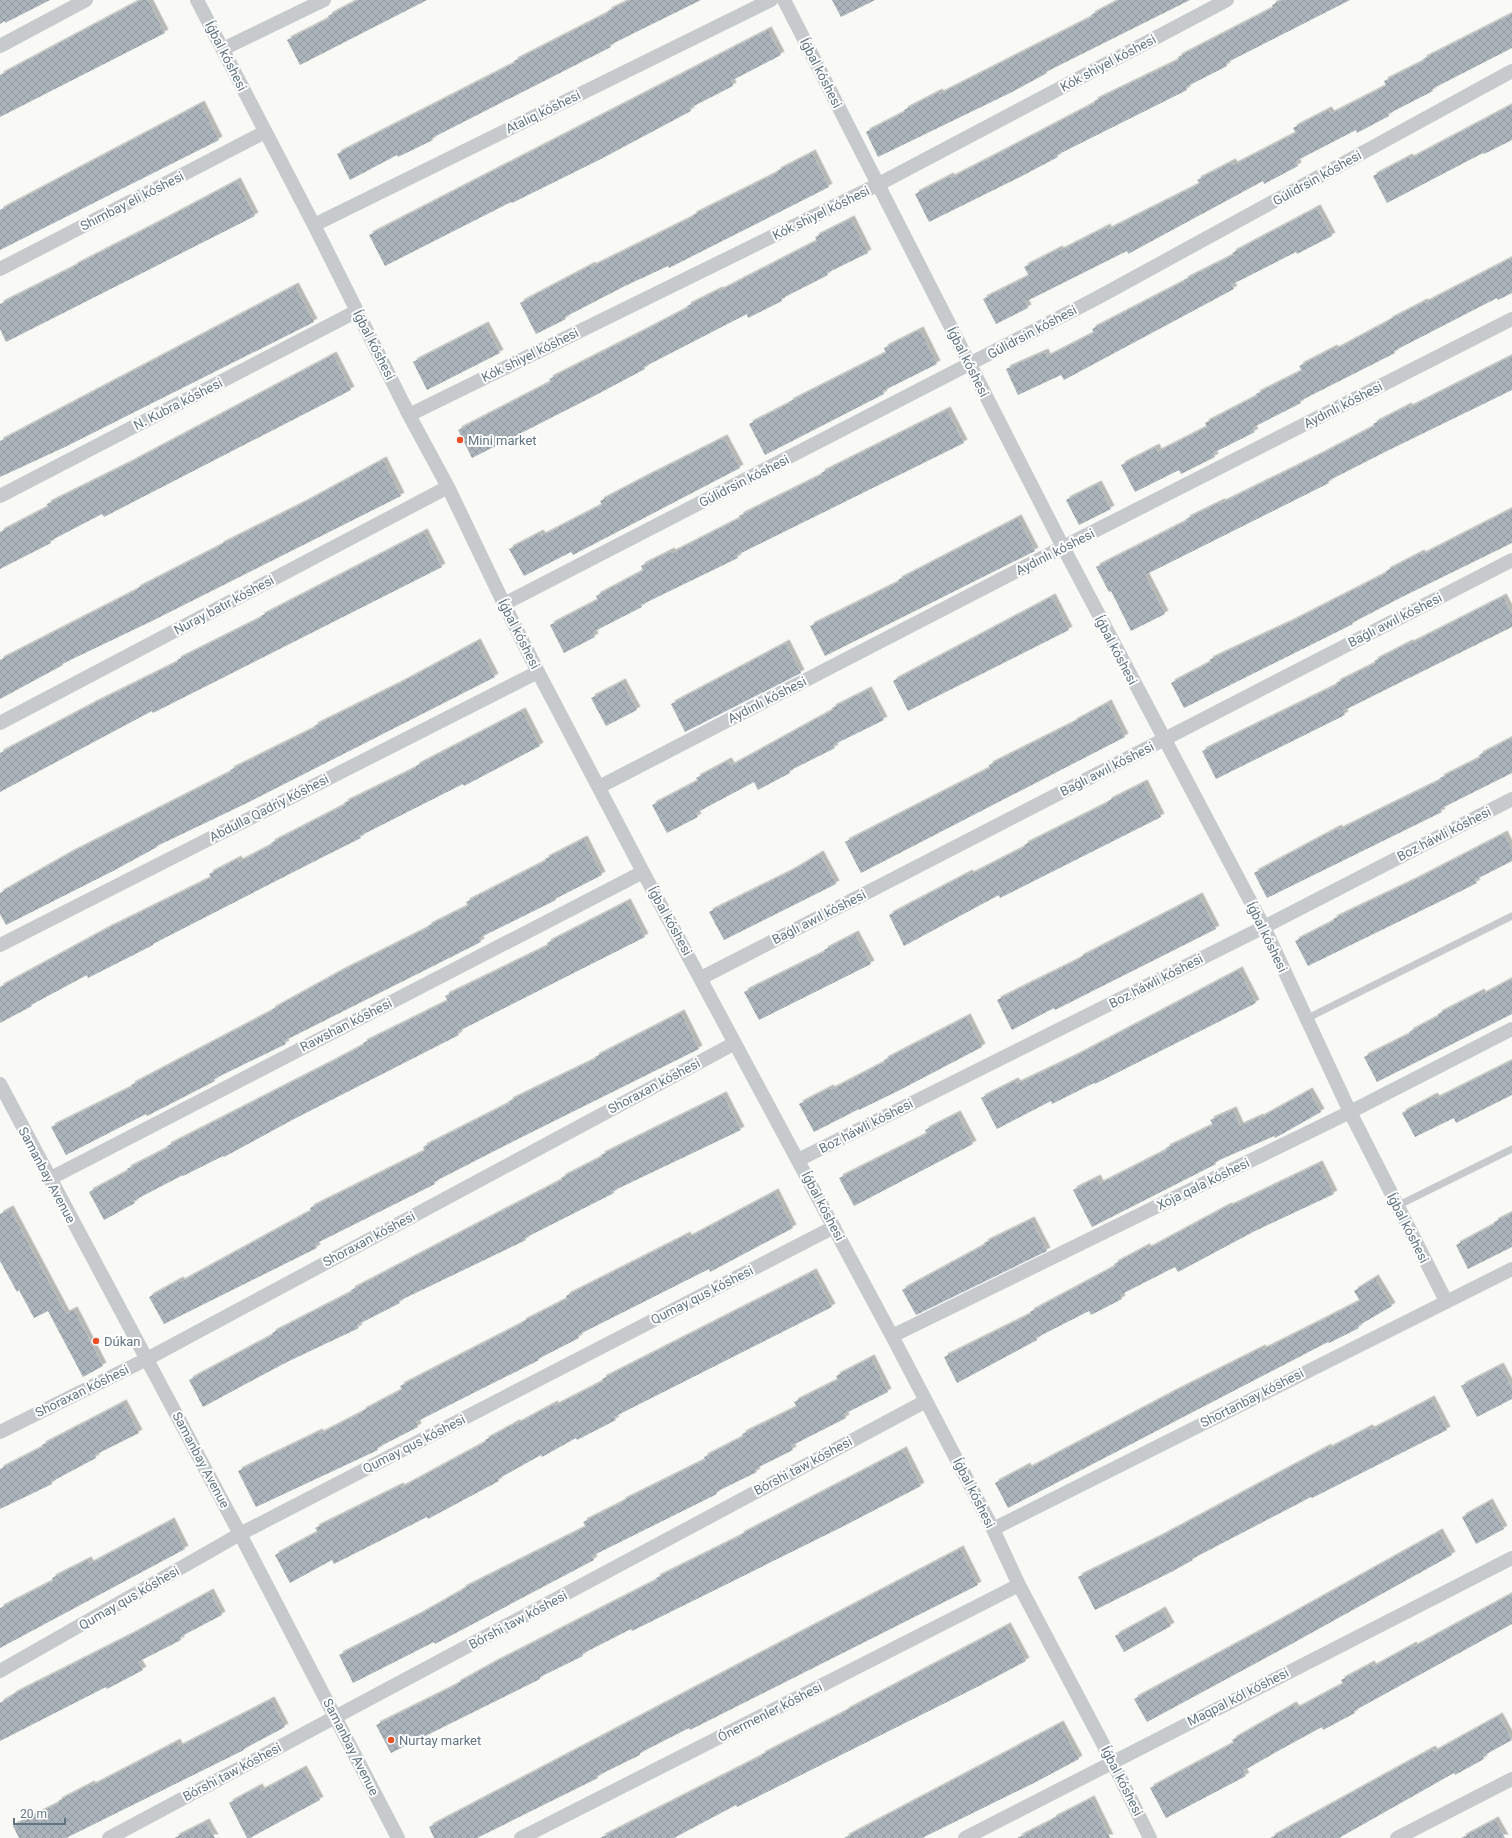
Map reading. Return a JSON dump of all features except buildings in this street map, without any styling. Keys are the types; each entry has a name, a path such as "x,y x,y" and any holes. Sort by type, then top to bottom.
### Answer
{"street":[{"path":"0,46 86,0"},
{"name":"Íǵbal kóshesi","path":"197,0 314,225 409,415 448,487 538,672 643,872 892,1336 993,1529 1019,1586 1112,1761 1150,1838"},
{"path":"223,49 324,0"},
{"name":"Atalıq kóshesi","path":"314,225 771,0"},
{"name":"Íǵbal kóshesi","path":"784,0 1062,547 1264,927 1350,1112 1446,1301"},
{"name":"Kók shiyel kóshesi","path":"409,415 877,185 1227,0"},
{"name":"Gúlidrsin kóshesi","path":"504,604 1098,298 1512,71"},
{"name":"Shımbay eli kóshesi","path":"0,269 265,132"},
{"name":"N. Kubra kóshesi","path":"0,496 357,311"},
{"name":"Aydınlı kóshesi","path":"599,787 1062,547 1512,319"},
{"name":"Nuray batır kóshesi","path":"0,723 448,487"},
{"name":"Baǵlı awıl kóshesi","path":"701,978 1512,560"},
{"name":"Abdulla Qadriy kóshesi","path":"0,945 538,672"},
{"name":"Boz háwli kóshesi","path":"798,1160 1264,927 1512,798"},
{"name":"Rawshan kóshesi","path":"49,1179 643,872"},
{"name":"Xoja qala kóshesi","path":"892,1336 1350,1112 1512,1029"},
{"name":"Shoraxan kóshesi","path":"0,1432 146,1359 735,1043"},
{"name":"Samanbay Avenue","path":"0,1084 49,1179 240,1534 398,1838"},
{"name":"Qumay qus kóshesi","path":"0,1671 240,1534 834,1227"},
{"name":"Shortanbay kóshesi","path":"993,1529 1512,1269"},
{"name":"Bórshi taw kóshesi","path":"109,1838 926,1401"},
{"name":"Maqpal kól kóshesi","path":"965,1838 1112,1761 1512,1558"},
{"name":"Ónermenler kóshesi","path":"521,1838 1019,1586"},
{"path":"1397,1838 1512,1779"}],"lane":[{"path":"1306,1019 1512,916"},
{"path":"1397,1206 1512,1149"}],"place":[{"name":"Mini market","path":"460,440"},
{"name":"Dúkan","path":"96,1341"},
{"name":"Nurtay market","path":"391,1740"}]}
